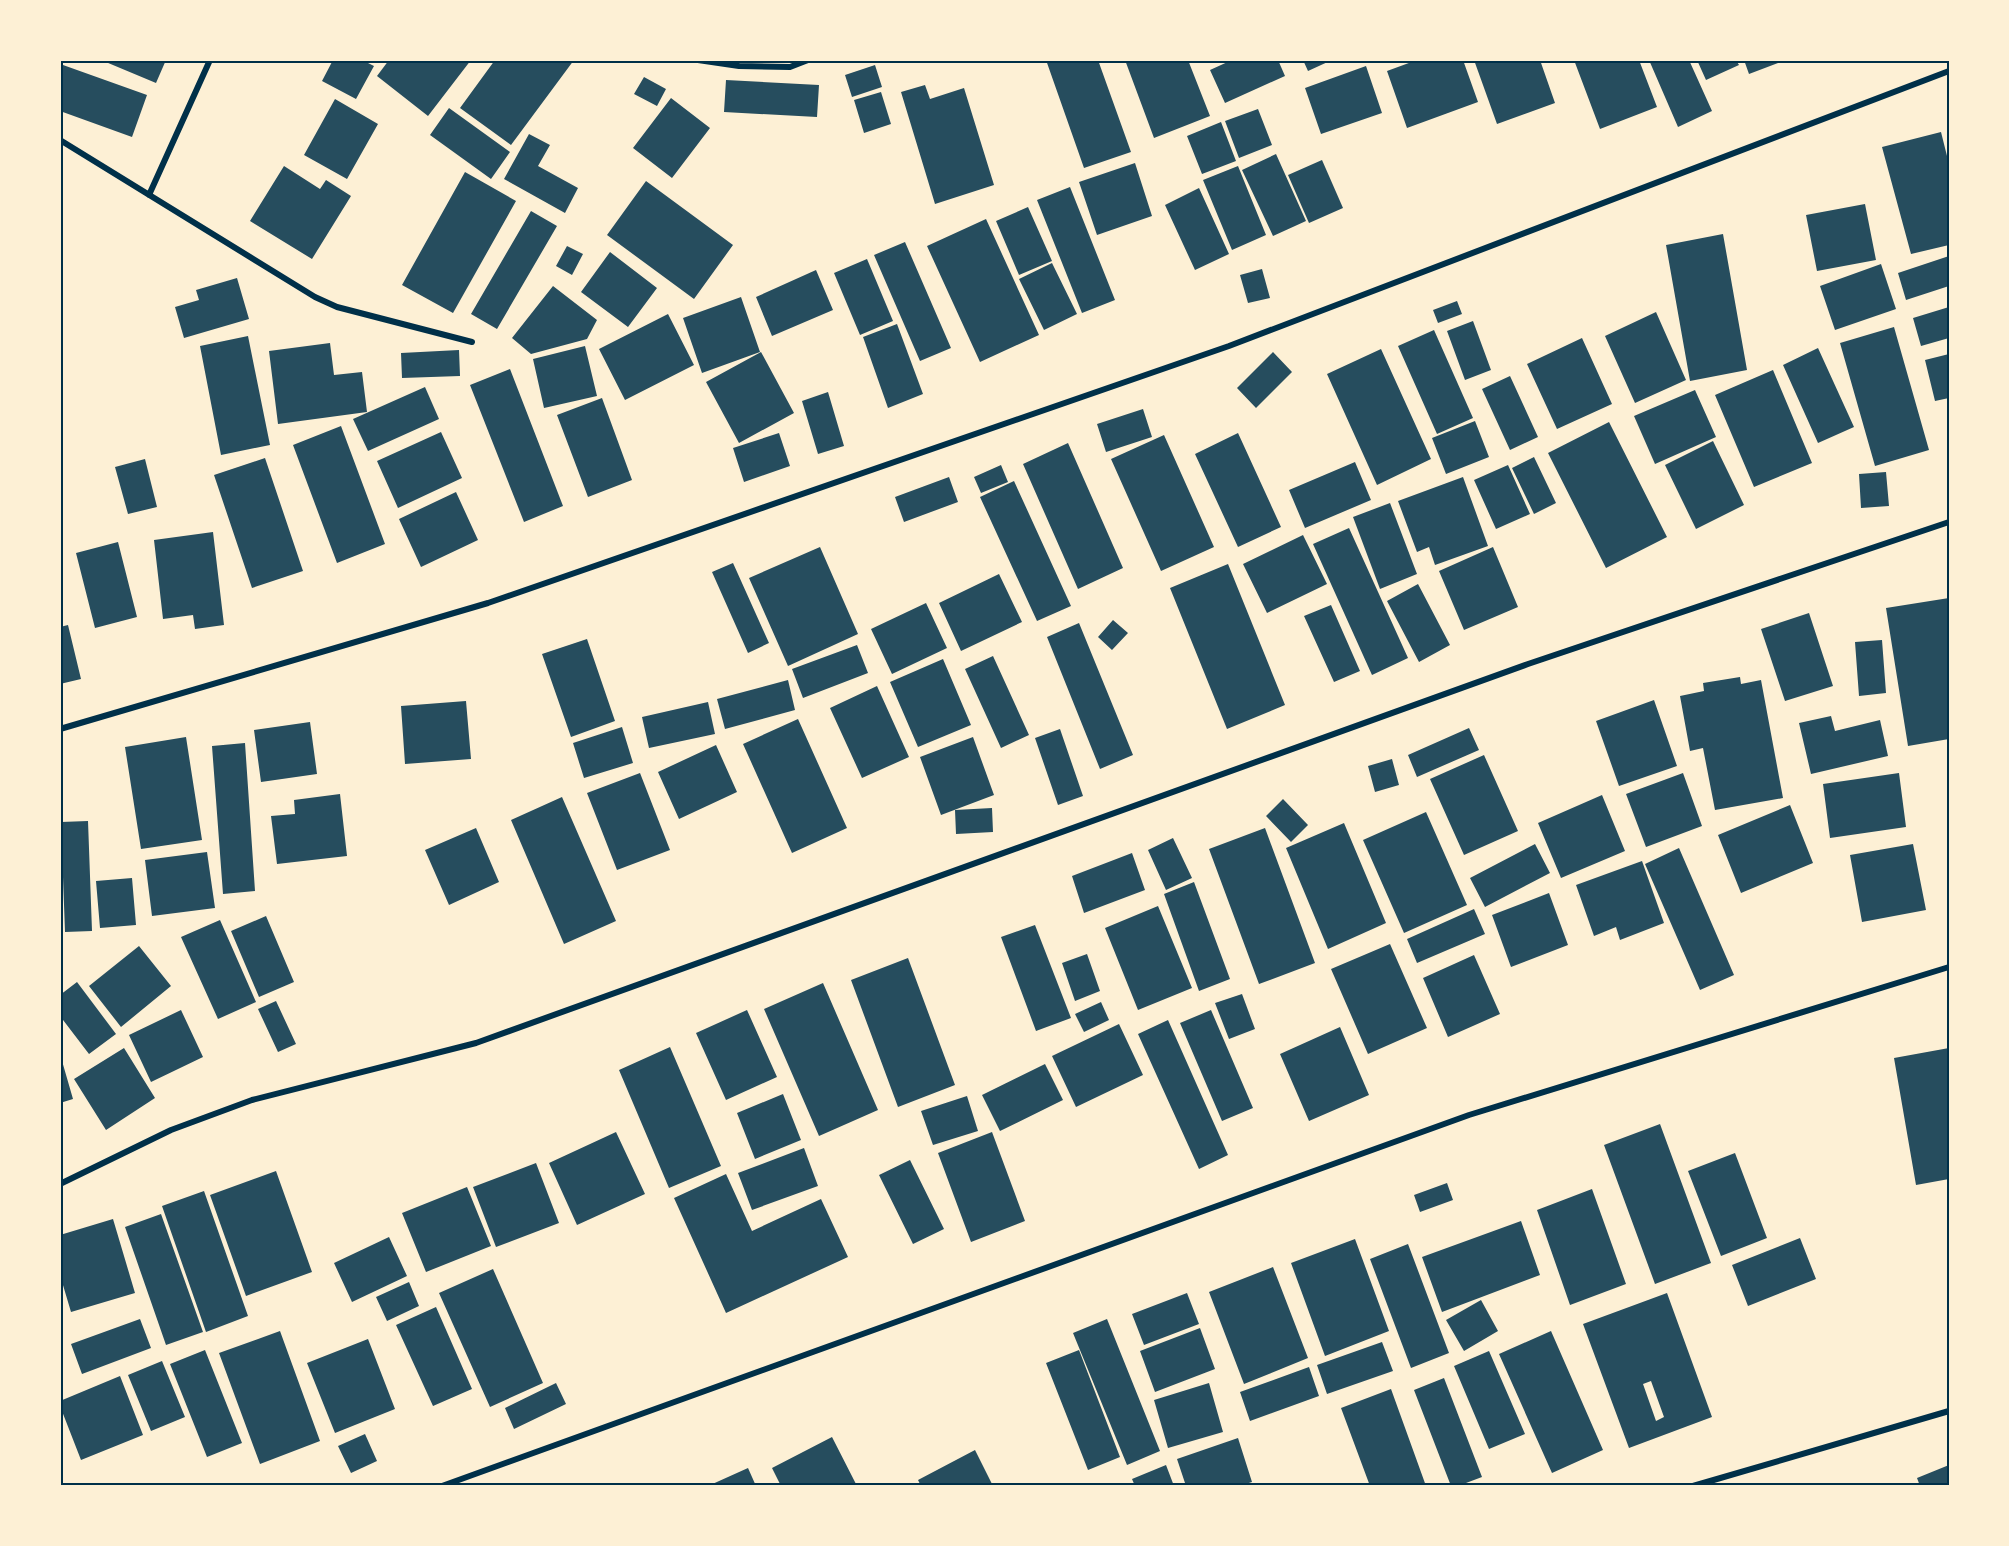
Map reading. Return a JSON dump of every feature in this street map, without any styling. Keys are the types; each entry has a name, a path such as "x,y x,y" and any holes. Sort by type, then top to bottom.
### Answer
{"street":[{"path":"149,195 210,60"},
{"path":"698,60 739,66 790,67 808,60"},
{"path":"60,729 488,603 1230,346 1949,71"},
{"path":"60,140 315,297 337,307 472,342"},
{"path":"60,1184 171,1130 252,1100 476,1043 1528,664 1949,522"},
{"path":"442,1486 1469,1115 1949,967"},
{"path":"1693,1486 1949,1411"}],"building":[{"path":"101,60 166,60 156,83"},
{"path":"333,60 362,60 374,66 356,99 322,81"},
{"path":"389,60 471,60 428,116 377,76"},
{"path":"495,60 574,60 511,145 460,108"},
{"path":"1046,60 1098,60 1131,152 1084,168"},
{"path":"1125,60 1188,60 1210,116 1154,138"},
{"path":"1232,60 1278,60 1285,76 1225,103 1210,70"},
{"path":"1303,60 1332,60 1308,71"},
{"path":"1417,60 1463,60 1478,102 1407,128 1387,71"},
{"path":"1474,60 1540,60 1555,103 1497,124"},
{"path":"1574,60 1639,60 1657,107 1600,129"},
{"path":"1649,60 1689,60 1712,111 1678,127"},
{"path":"1697,60 1736,60 1739,65 1706,80"},
{"path":"1744,60 1786,60 1749,74"},
{"path":"63,65 147,95 132,137 60,111 60,73"},
{"path":"875,65 882,87 852,97 845,75"},
{"path":"1366,66 1382,113 1321,134 1305,88"},
{"path":"644,77 666,89 657,106 634,94"},
{"path":"726,80 819,85 817,117 724,112"},
{"path":"925,85 930,99 964,88 994,185 935,204 901,92"},
{"path":"881,92 891,124 864,133 854,100"},
{"path":"671,98 710,128 672,178 633,148"},
{"path":"335,99 378,124 347,179 304,155"},
{"path":"449,108 510,152 491,179 430,135"},
{"path":"1258,109 1272,145 1239,158 1225,121"},
{"path":"1221,122 1236,161 1202,174 1187,136"},
{"path":"1941,132 1949,164 1949,245 1911,254 1882,147"},
{"path":"529,134 550,145 538,166 578,188 565,213 504,179"},
{"path":"1276,154 1306,221 1273,236 1242,170"},
{"path":"1322,160 1343,208 1309,223 1288,175"},
{"path":"1135,163 1152,216 1097,235 1079,182"},
{"path":"284,166 320,189 326,180 351,196 312,259 250,221"},
{"path":"1238,166 1266,235 1232,250 1203,180"},
{"path":"465,172 516,201 453,313 402,285"},
{"path":"646,181 733,245 694,299 607,235"},
{"path":"1070,187 1115,300 1082,313 1037,200"},
{"path":"1199,188 1229,254 1195,270 1165,205"},
{"path":"1865,204 1876,260 1817,271 1806,215"},
{"path":"1028,207 1052,261 1019,275 996,221"},
{"path":"531,211 557,226 497,329 471,314"},
{"path":"986,219 1039,335 980,362 927,246"},
{"path":"1723,234 1747,370 1690,381 1666,245"},
{"path":"905,242 951,348 920,361 874,255"},
{"path":"567,246 583,254 572,275 556,266"},
{"path":"610,252 657,288 628,327 581,292"},
{"path":"1949,256 1949,286 1906,300 1898,273"},
{"path":"867,259 893,321 860,335 834,273"},
{"path":"1052,263 1077,314 1044,330 1019,279"},
{"path":"1881,264 1896,309 1835,330 1820,286"},
{"path":"1262,269 1270,298 1248,303 1240,275"},
{"path":"816,270 833,310 772,336 756,297"},
{"path":"237,278 249,319 184,338 175,307 199,300 196,290"},
{"path":"553,286 597,320 587,339 531,354 512,338"},
{"path":"741,297 760,352 702,373 683,318"},
{"path":"1457,301 1462,314 1438,323 1433,310"},
{"path":"1949,307 1949,338 1921,346 1913,318"},
{"path":"1656,312 1686,380 1635,403 1605,336"},
{"path":"668,314 694,365 625,400 599,349"},
{"path":"1473,321 1491,370 1465,380 1447,331"},
{"path":"897,324 923,394 888,408 863,337"},
{"path":"1894,327 1929,450 1875,466 1840,343"},
{"path":"1434,330 1473,418 1437,434 1398,346"},
{"path":"248,336 270,445 221,455 200,346"},
{"path":"1582,338 1612,404 1557,429 1527,364"},
{"path":"330,343 334,375 362,372 367,412 278,424 269,351"},
{"path":"585,346 597,396 544,408 533,359"},
{"path":"1818,348 1854,427 1818,443 1783,365"},
{"path":"1381,349 1431,459 1377,485 1327,374"},
{"path":"459,350 460,376 402,378 401,353"},
{"path":"761,352 794,413 739,443 706,382"},
{"path":"1273,352 1292,372 1256,408 1237,388"},
{"path":"1949,354 1949,398 1935,401 1925,360"},
{"path":"510,369 563,506 524,522 470,385"},
{"path":"1773,370 1812,463 1754,487 1715,395"},
{"path":"1510,376 1538,437 1510,450 1482,389"},
{"path":"425,387 439,419 368,451 353,419"},
{"path":"1695,390 1716,437 1655,464 1634,416"},
{"path":"828,392 844,446 818,454 802,401"},
{"path":"602,398 632,480 588,497 557,415"},
{"path":"1143,409 1152,437 1106,452 1097,424"},
{"path":"1475,421 1489,457 1446,474 1432,438"},
{"path":"1609,422 1667,537 1606,568 1548,453"},
{"path":"341,426 385,544 337,563 293,445"},
{"path":"441,432 462,478 398,508 377,461"},
{"path":"779,433 790,466 744,482 733,448"},
{"path":"1238,433 1281,527 1238,547 1195,454"},
{"path":"1164,435 1214,547 1161,571 1111,459"},
{"path":"1713,441 1744,505 1696,529 1665,465"},
{"path":"1068,443 1123,568 1078,589 1023,464"},
{"path":"1534,457 1556,503 1534,514 1512,468"},
{"path":"265,458 303,571 252,588 214,475"},
{"path":"145,459 157,507 128,514 115,467"},
{"path":"1355,462 1371,500 1305,528 1289,490"},
{"path":"1001,465 1008,482 981,493 974,477"},
{"path":"1508,465 1530,514 1496,529 1474,480"},
{"path":"1886,472 1889,506 1861,508 1859,474"},
{"path":"949,477 958,502 904,522 895,497"},
{"path":"1463,477 1488,546 1435,565 1429,547 1417,552 1398,501"},
{"path":"1014,481 1071,606 1037,621 980,497"},
{"path":"456,492 478,540 421,567 399,519"},
{"path":"1390,503 1417,574 1380,589 1353,517"},
{"path":"1349,528 1408,658 1372,675 1313,544"},
{"path":"213,532 224,625 195,629 193,615 163,619 154,540"},
{"path":"1303,535 1327,584 1267,613 1243,564"},
{"path":"118,542 137,617 95,628 76,553"},
{"path":"820,547 858,634 788,666 749,578"},
{"path":"1493,547 1518,607 1464,630 1439,571"},
{"path":"733,563 769,643 748,653 712,572"},
{"path":"1228,564 1285,705 1227,729 1170,588"},
{"path":"999,574 1022,622 961,651 939,603"},
{"path":"1418,584 1450,645 1419,662 1387,601"},
{"path":"1949,598 1949,739 1908,746 1886,608"},
{"path":"926,603 947,648 892,674 871,629"},
{"path":"1331,605 1360,671 1334,682 1304,616"},
{"path":"1809,613 1833,686 1785,701 1761,629"},
{"path":"1113,620 1128,633 1112,650 1098,637"},
{"path":"1079,623 1133,755 1100,769 1047,637"},
{"path":"68,625 81,679 60,684 60,627"},
{"path":"587,639 615,721 571,737 542,654"},
{"path":"1882,640 1886,693 1859,696 1855,642"},
{"path":"857,645 868,673 803,698 792,669"},
{"path":"993,656 1029,735 1001,748 965,669"},
{"path":"943,659 971,725 918,747 890,682"},
{"path":"1740,677 1741,684 1761,680 1783,798 1715,810 1703,748 1690,751 1680,696 1704,691 1703,683"},
{"path":"788,680 795,710 725,729 717,699"},
{"path":"877,686 909,757 862,778 830,708"},
{"path":"1654,700 1677,766 1619,786 1596,721"},
{"path":"466,701 471,759 405,764 401,706"},
{"path":"708,702 715,734 649,748 642,717"},
{"path":"1831,716 1835,731 1880,720 1888,756 1811,774 1799,723"},
{"path":"798,719 847,828 792,853 743,744"},
{"path":"310,722 317,774 261,782 254,730"},
{"path":"622,727 633,763 584,778 573,743"},
{"path":"1469,728 1479,750 1417,777 1408,755"},
{"path":"1060,729 1083,796 1058,805 1035,738"},
{"path":"186,737 202,840 141,849 125,747"},
{"path":"973,737 994,795 941,815 920,757"},
{"path":"245,743 255,891 223,894 212,746"},
{"path":"716,745 737,792 679,819 658,772"},
{"path":"1484,755 1518,831 1464,855 1430,779"},
{"path":"1392,759 1399,785 1375,792 1368,766"},
{"path":"640,773 670,850 617,870 587,793"},
{"path":"1683,773 1702,826 1646,847 1626,794"},
{"path":"1899,773 1906,827 1830,838 1823,784"},
{"path":"340,794 347,856 277,864 271,816 295,814 294,800"},
{"path":"1602,795 1625,851 1561,878 1538,823"},
{"path":"562,797 616,921 564,944 511,820"},
{"path":"1283,799 1308,825 1291,842 1266,816"},
{"path":"1790,805 1813,863 1741,893 1718,835"},
{"path":"992,808 993,832 956,834 955,810"},
{"path":"1426,812 1467,905 1404,933 1363,840"},
{"path":"88,821 92,931 65,932 61,822"},
{"path":"1344,823 1386,923 1328,949 1286,848"},
{"path":"476,828 499,882 449,905 425,850"},
{"path":"1265,828 1315,963 1259,984 1209,849"},
{"path":"1173,838 1192,878 1166,890 1148,850"},
{"path":"1535,844 1550,873 1485,907 1470,878"},
{"path":"1913,844 1926,910 1862,922 1850,855"},
{"path":"1679,848 1734,975 1700,990 1645,864"},
{"path":"207,852 215,908 152,916 145,860"},
{"path":"1132,853 1145,890 1084,913 1072,876"},
{"path":"1642,861 1664,923 1620,940 1616,927 1594,936 1576,885"},
{"path":"132,878 136,925 100,928 96,881"},
{"path":"1194,882 1230,979 1199,991 1164,894"},
{"path":"1549,893 1568,945 1511,967 1492,915"},
{"path":"1158,906 1192,988 1138,1010 1105,928"},
{"path":"1474,909 1485,934 1417,963 1407,939"},
{"path":"266,916 294,982 259,997 231,931"},
{"path":"220,920 256,1002 218,1019 181,937"},
{"path":"1035,925 1071,1018 1036,1031 1001,937"},
{"path":"1390,944 1427,1028 1368,1054 1331,969"},
{"path":"139,946 171,986 121,1027 89,986"},
{"path":"1087,954 1100,991 1075,1001 1062,963"},
{"path":"1474,955 1500,1014 1448,1037 1423,978"},
{"path":"908,958 955,1085 898,1107 851,980"},
{"path":"77,982 116,1034 89,1054 60,1016 60,995"},
{"path":"823,983 878,1110 819,1136 764,1009"},
{"path":"1242,994 1255,1029 1229,1039 1215,1003"},
{"path":"276,1001 296,1044 278,1052 258,1009"},
{"path":"1101,1002 1109,1020 1084,1032 1075,1014"},
{"path":"181,1010 203,1057 151,1082 129,1035"},
{"path":"747,1010 777,1077 726,1100 696,1033"},
{"path":"1211,1010 1253,1108 1222,1121 1180,1023"},
{"path":"1168,1020 1228,1155 1199,1169 1138,1034"},
{"path":"1119,1024 1143,1075 1076,1107 1052,1056"},
{"path":"1340,1027 1369,1095 1309,1121 1280,1054"},
{"path":"670,1047 721,1166 669,1188 619,1070"},
{"path":"124,1048 155,1098 106,1130 74,1079"},
{"path":"1949,1048 1949,1179 1916,1185 1894,1058"},
{"path":"60,1054 73,1099 60,1103"},
{"path":"1045,1064 1063,1100 1000,1131 982,1095"},
{"path":"783,1094 801,1140 755,1159 737,1113"},
{"path":"967,1096 978,1131 933,1145 921,1111"},
{"path":"1660,1124 1711,1263 1655,1284 1604,1145"},
{"path":"616,1132 645,1194 577,1225 549,1163"},
{"path":"992,1132 1025,1221 971,1242 938,1153"},
{"path":"804,1148 818,1186 752,1210 738,1173"},
{"path":"1735,1153 1767,1238 1721,1256 1688,1171"},
{"path":"910,1160 944,1229 913,1244 879,1175"},
{"path":"536,1163 559,1223 496,1247 473,1187"},
{"path":"276,1171 312,1272 246,1296 210,1195"},
{"path":"726,1174 752,1231 821,1199 848,1257 726,1313 674,1198"},
{"path":"1447,1183 1453,1200 1420,1212 1414,1195"},
{"path":"467,1187 491,1246 426,1272 402,1213"},
{"path":"1592,1189 1626,1284 1570,1305 1537,1210"},
{"path":"204,1191 248,1316 206,1332 162,1206"},
{"path":"161,1214 203,1332 166,1345 125,1227"},
{"path":"113,1219 135,1293 71,1312 60,1275 60,1235"},
{"path":"1521,1221 1540,1275 1442,1312 1422,1257"},
{"path":"389,1237 407,1276 352,1302 334,1263"},
{"path":"1800,1238 1816,1279 1748,1306 1732,1265"},
{"path":"1355,1239 1389,1331 1325,1356 1291,1263"},
{"path":"1408,1244 1449,1353 1411,1368 1370,1259"},
{"path":"1273,1267 1308,1358 1244,1384 1209,1292"},
{"path":"493,1269 543,1383 490,1407 439,1293"},
{"path":"409,1282 419,1306 387,1321 376,1297"},
{"path":"1187,1293 1199,1324 1144,1345 1132,1314"},
{"path":"1667,1293 1712,1417 1629,1448 1583,1324","holes":["1651,1381 1664,1417 1656,1421 1643,1384"]},
{"path":"1481,1300 1498,1331 1464,1351 1446,1320"},
{"path":"436,1307 472,1389 433,1406 396,1325"},
{"path":"140,1319 151,1348 82,1374 71,1344"},
{"path":"1107,1319 1160,1451 1127,1465 1073,1333"},
{"path":"1200,1328 1215,1369 1155,1392 1140,1351"},
{"path":"280,1331 320,1441 260,1464 219,1353"},
{"path":"1551,1331 1603,1450 1552,1473 1499,1354"},
{"path":"368,1339 395,1409 335,1433 307,1363"},
{"path":"1382,1342 1393,1371 1327,1394 1317,1365"},
{"path":"205,1350 242,1443 207,1457 170,1364"},
{"path":"1079,1350 1120,1457 1088,1470 1046,1363"},
{"path":"1489,1351 1525,1434 1489,1449 1454,1366"},
{"path":"162,1361 185,1417 151,1431 128,1375"},
{"path":"1309,1367 1319,1396 1250,1421 1240,1392"},
{"path":"120,1376 143,1435 81,1460 60,1401"},
{"path":"1444,1378 1482,1477 1458,1486 1451,1486 1414,1390"},
{"path":"556,1383 566,1404 514,1429 505,1408"},
{"path":"1209,1383 1223,1432 1168,1448 1154,1400"},
{"path":"1391,1389 1426,1486 1370,1486 1341,1408"},
{"path":"365,1434 377,1461 351,1473 338,1446"},
{"path":"832,1437 857,1486 781,1486 772,1468"},
{"path":"1238,1438 1252,1482 1239,1486 1186,1486 1177,1459"},
{"path":"975,1450 993,1486 921,1486 918,1480"},
{"path":"1166,1465 1174,1486 1135,1486 1132,1479"},
{"path":"1949,1465 1949,1486 1920,1486 1917,1478"},
{"path":"748,1468 756,1486 708,1486"}]}
